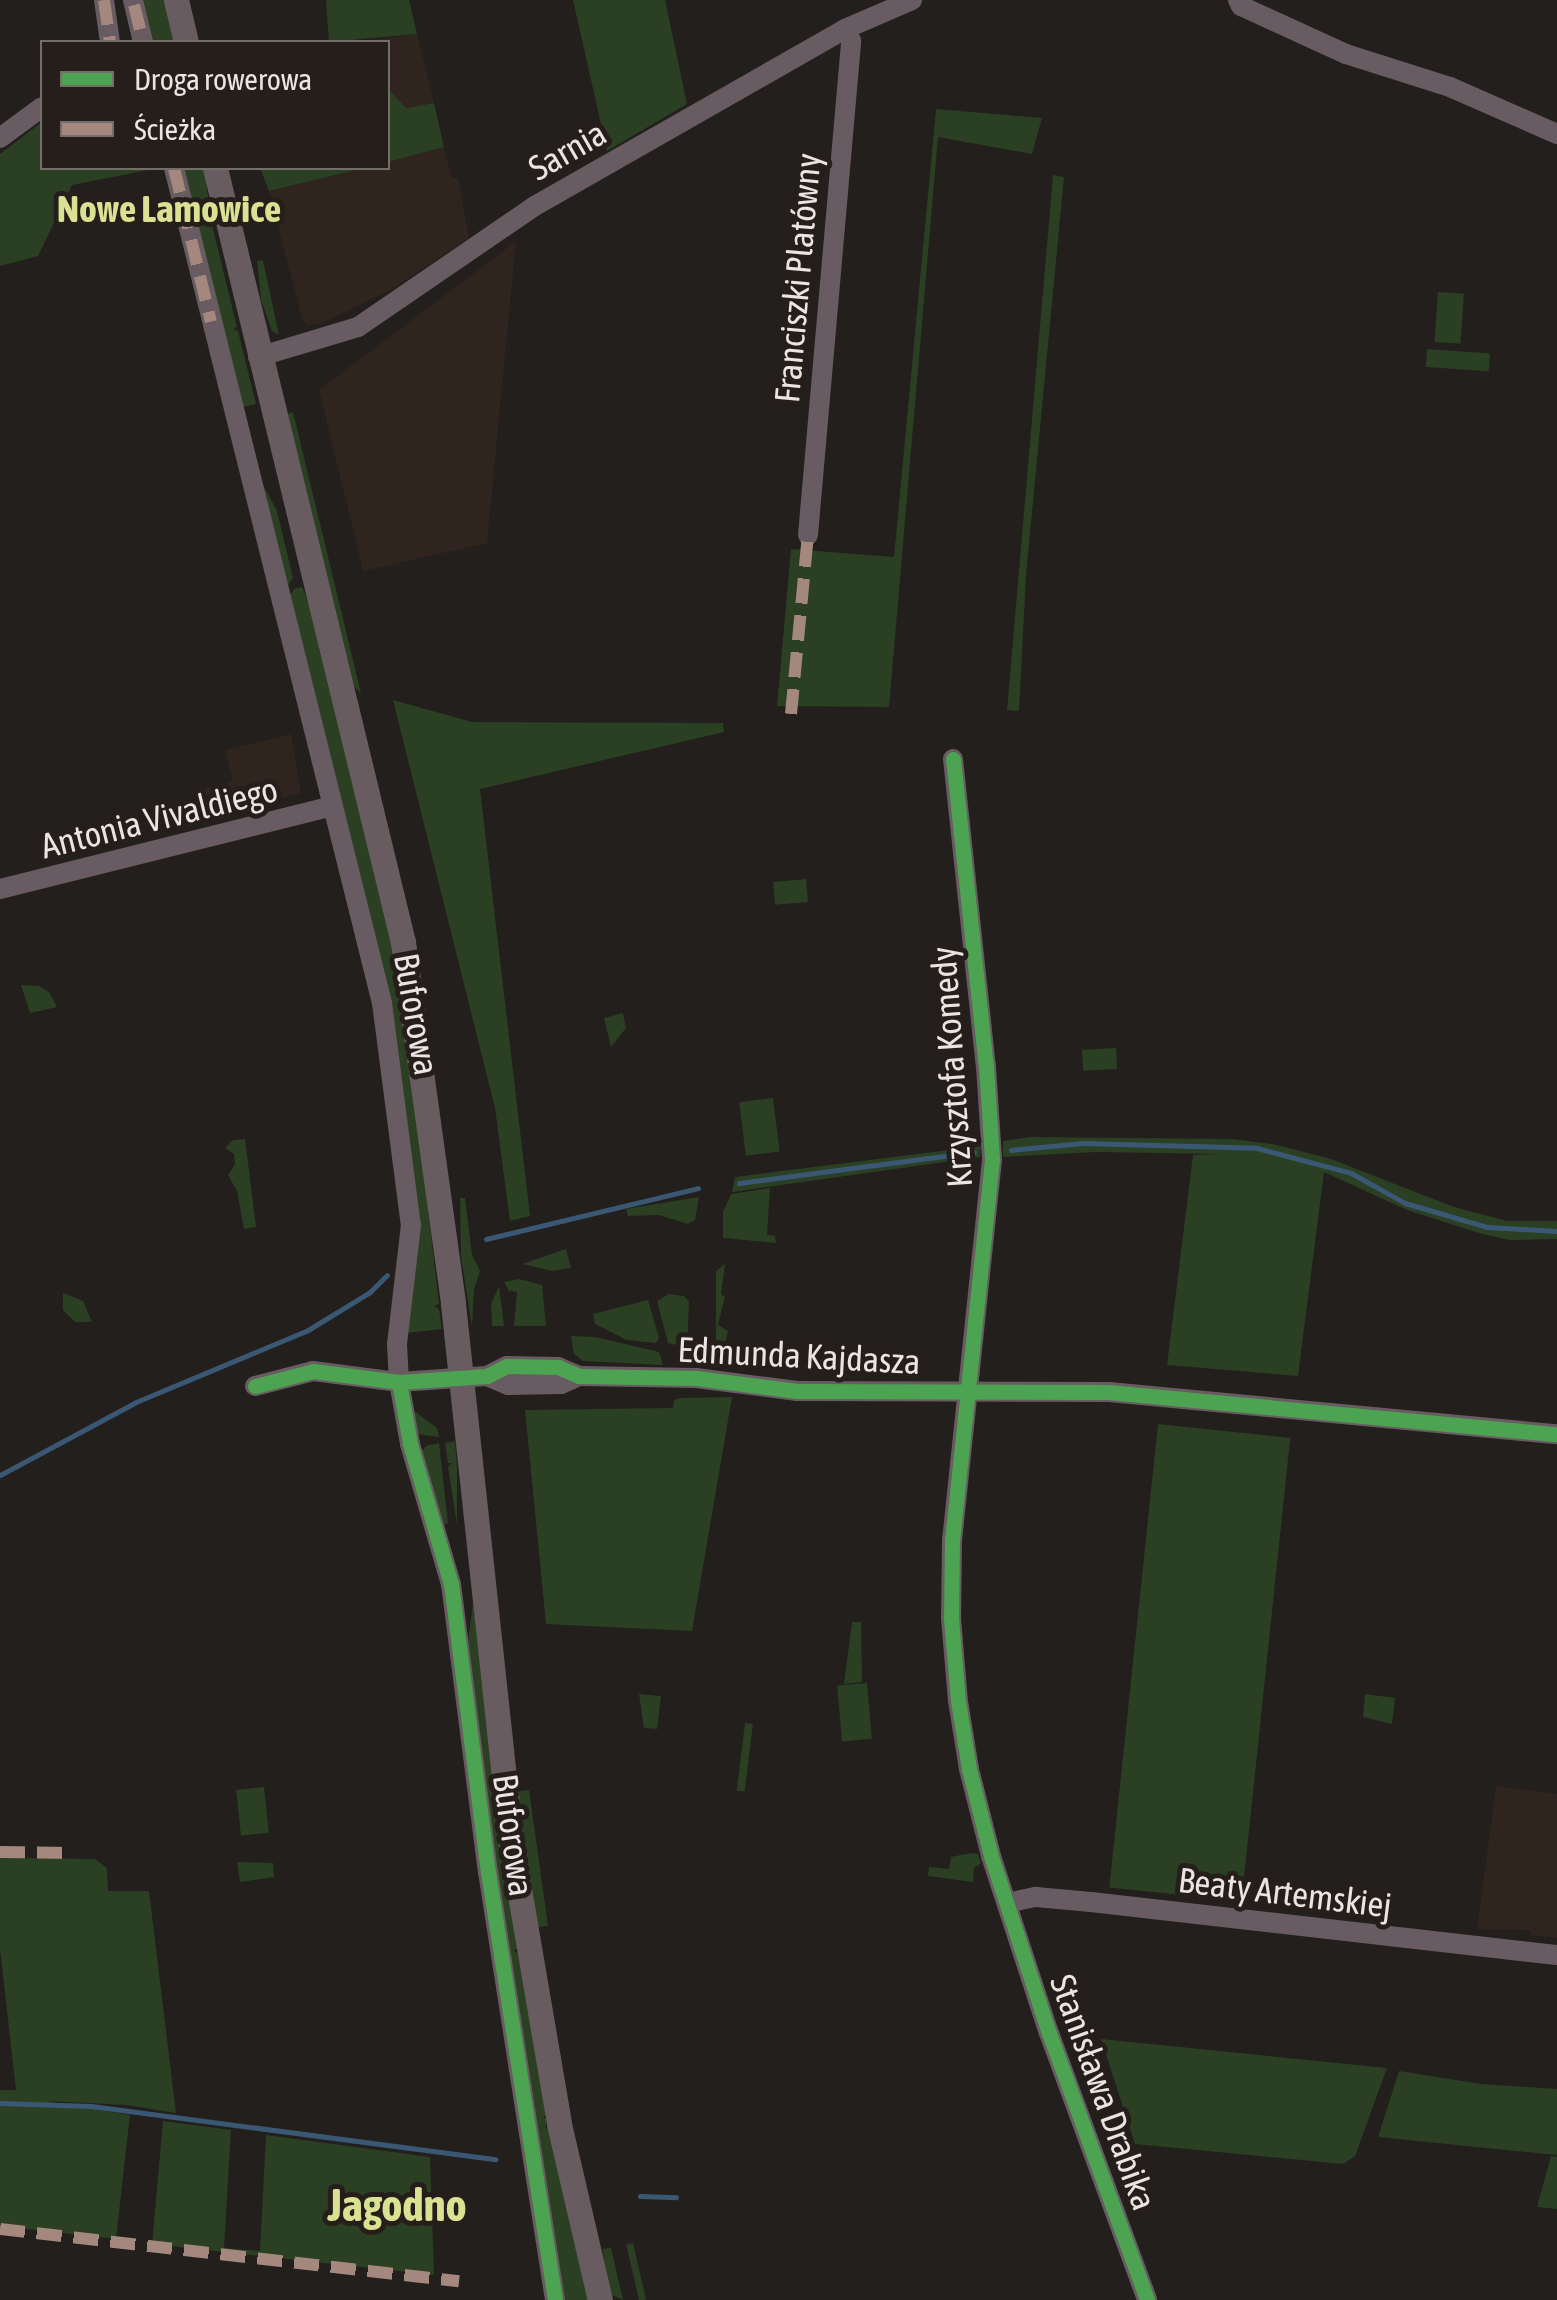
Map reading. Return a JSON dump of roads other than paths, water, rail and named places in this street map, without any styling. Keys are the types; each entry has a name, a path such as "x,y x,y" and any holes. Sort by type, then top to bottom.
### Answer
{"main road":[{"path":"176,0 186,40"},
{"name":"Buforowa","path":"215,170 403,942 460,1377 511,1842 559,2124 600,2300"}],"street":[{"path":"104,0 110,40"},
{"path":"133,0 143,40"},
{"name":"Sarnia","path":"258,357 358,327 533,207 845,29 912,0"},
{"path":"1238,0 1241,6 1346,54 1450,87 1557,134"},
{"name":"Franciszki Platówny","path":"808,535 851,41 845,29"},
{"path":"0,138 40,108"},
{"name":"Buforowa","path":"174,170 374,963 409,1194 408,1266 397,1344 399,1382 410,1444 450,1584 487,1864 555,2300"},
{"name":"Krzysztofa Komedy","path":"952,759 986,1066 992,1160 952,1540 952,1632 969,1770 1007,1904"},
{"name":"Antonia Vivaldiego","path":"0,889 333,806"},
{"name":"Edmunda Kajdasza","path":"255,1386 313,1371 399,1382 487,1376 508,1385 561,1384 579,1376 696,1378 797,1391 1110,1392 1557,1434"},
{"name":"Beaty Artemskiej","path":"1007,1904 1036,1896 1557,1955"},
{"name":"Stanisława Drabika","path":"1007,1904 1146,2300"}],"waterway":[{"path":"1011,1150 1083,1143 1257,1148 1351,1173 1405,1203 1487,1227 1557,1231"},
{"path":"739,1183 974,1152"},
{"path":"486,1239 698,1188"},
{"path":"0,1475 136,1402 308,1330 370,1292 387,1275"},
{"path":"0,2103 91,2106 496,2159"},
{"path":"640,2196 676,2197"}],"district":[{"name":"Nowe Lamowice","path":"169,209"},
{"name":"Jagodno","path":"397,2206"}]}
